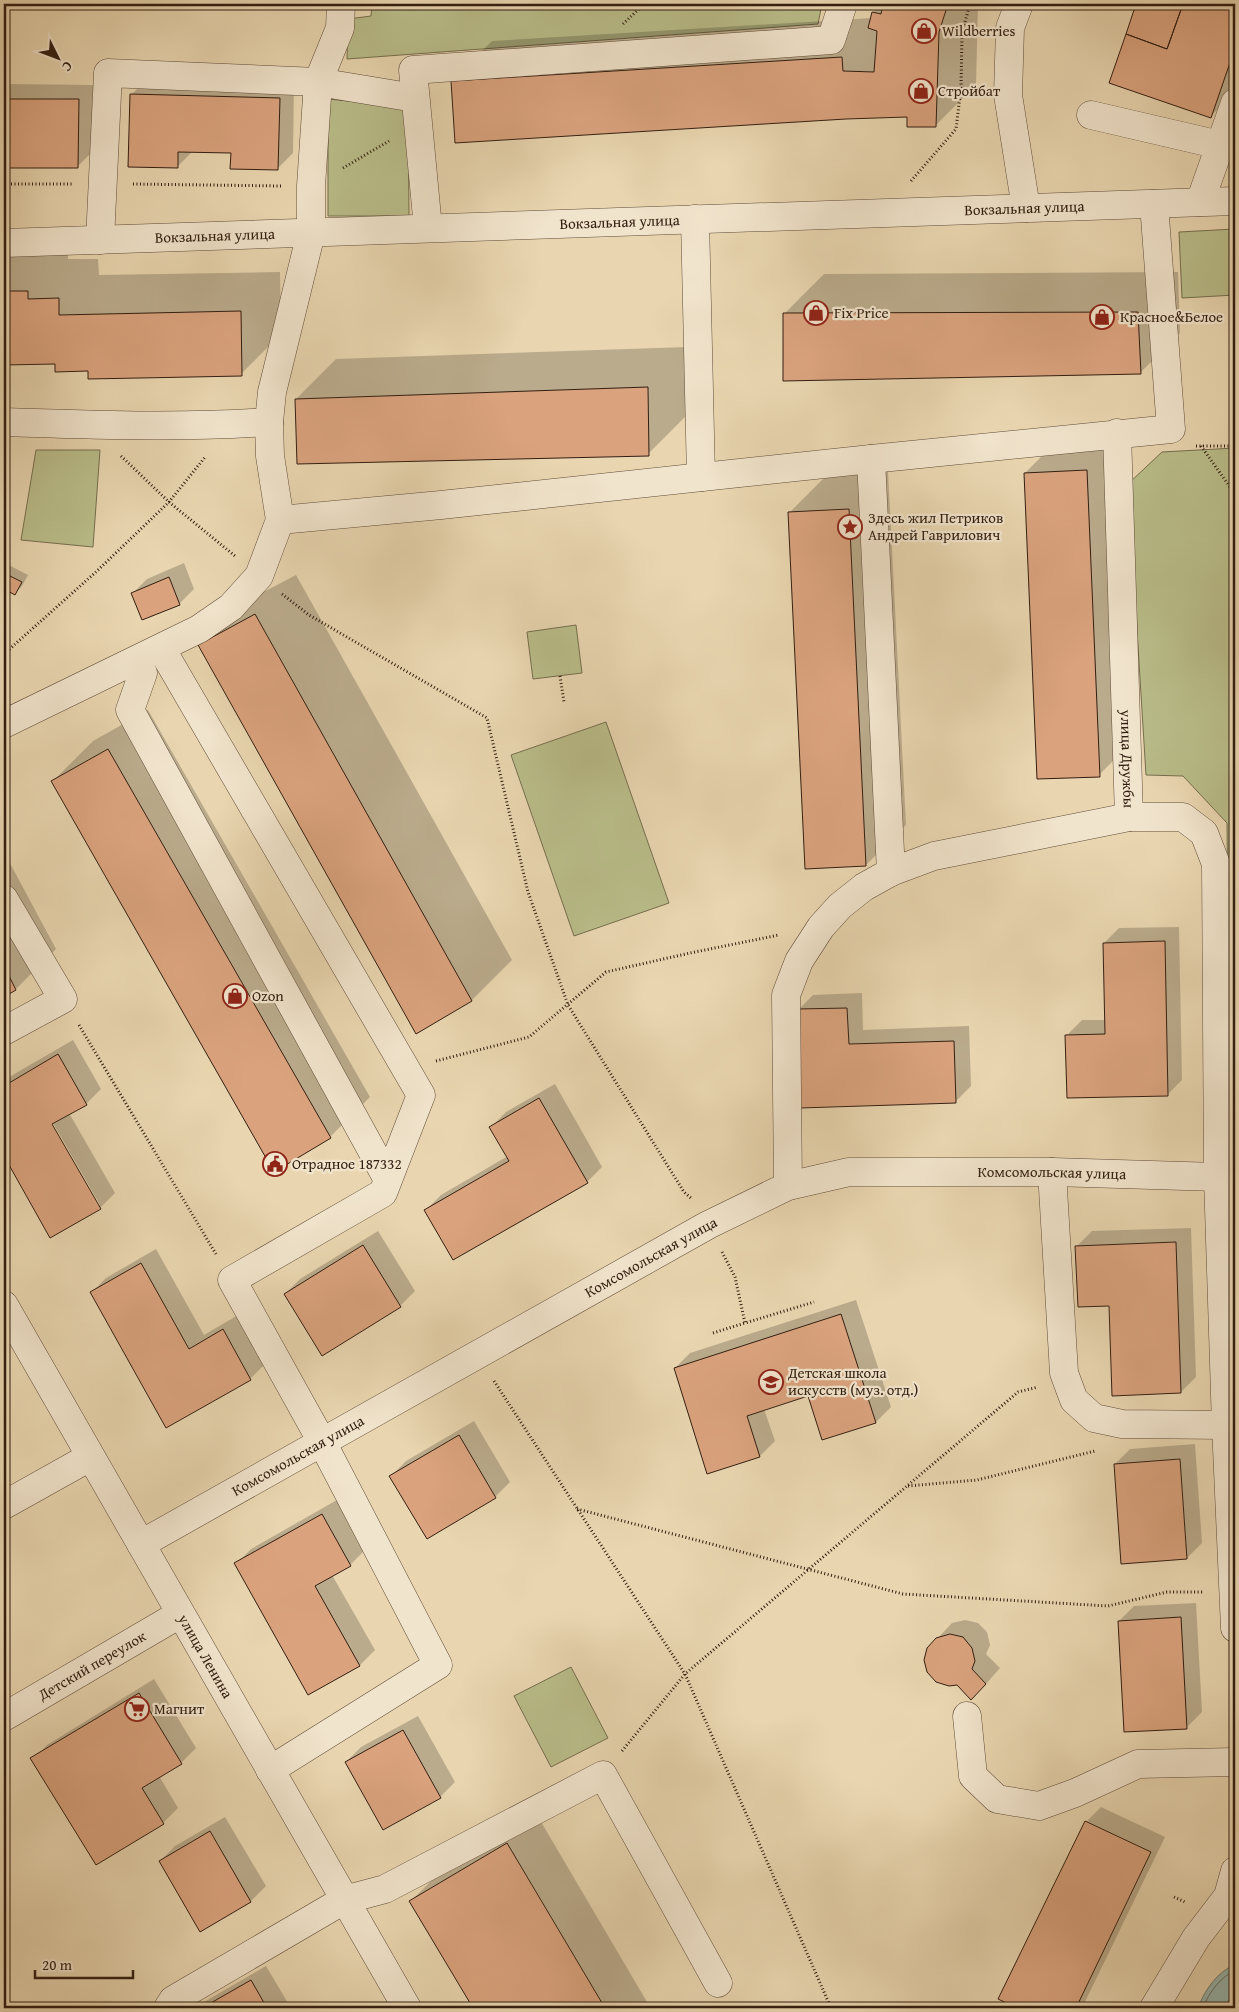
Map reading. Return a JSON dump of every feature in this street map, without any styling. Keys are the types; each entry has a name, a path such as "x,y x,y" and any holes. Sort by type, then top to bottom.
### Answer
{"street":[{"path":"4,724 135,669 167,659 199,629 231,607 259,576 280,520 270,456 269,422 272,392 312,233 311,186 318,82 340,28 341,4"},
{"path":"428,228 413,70 831,40 843,4"},
{"path":"1019,4 1010,28 1008,95 1026,208"},
{"path":"100,240 108,72 318,82 417,111"},
{"path":"1200,202 1235,103"},
{"path":"1091,115 1220,145"},
{"name":"Вокзальная улица","path":"4,243 1235,201"},
{"path":"280,520 441,505 871,458 1171,429 1154,204"},
{"path":"695,220 701,476"},
{"path":"4,422 88,425 231,425 269,422"},
{"name":"улица Дружбы","path":"1117,433 1129,816 1183,817 1204,833 1216,864 1218,1177 1235,1628"},
{"path":"871,458 891,872"},
{"path":"167,659 421,1095 383,1192 232,1280 322,1442 438,1664 270,1770"},
{"path":"135,669 130,710 387,1178"},
{"path":"788,1186 786,994 799,961 822,927 840,906 864,887 891,872 934,856 1129,816"},
{"path":"4,899 63,999 4,1031"},
{"name":"Комсомольская улица","path":"140,1544 322,1442 702,1214 788,1186 850,1172 1052,1172 1218,1177"},
{"path":"1052,1172 1064,1373 1074,1400 1094,1418 1122,1424 1226,1425"},
{"name":"улица Ленина","path":"8,1322 90,1456 407,2008"},
{"path":"4,1505 90,1456"},
{"name":"Детский переулок","path":"4,1717 180,1614"},
{"path":"967,1716 973,1776 997,1799 1039,1806 1075,1794 1138,1764 1235,1762"},
{"path":"168,2008 173,2000 344,1900 385,1889 603,1775 718,1983"},
{"path":"1154,2008 1196,1938 1228,1896 1235,1871"}],"path":[{"path":"885,213 956,129 961,88 962,33 970,4"},
{"path":"961,88 1008,95"},
{"path":"4,184 311,186 417,111"},
{"path":"88,425 169,502 309,615 487,718 528,892 568,1005 684,1192 702,1214 735,1277 744,1323"},
{"path":"4,654 97,571 169,502 231,425"},
{"path":"1191,446 1235,446"},
{"path":"1200,446 1235,494"},
{"path":"560,676 564,702"},
{"path":"406,1069 529,1037 606,972 822,927"},
{"path":"63,999 232,1280"},
{"path":"713,1333 814,1302"},
{"path":"493,1380 685,1674 831,2008"},
{"path":"603,1775 685,1674 1018,1392 1066,1381"},
{"path":"908,1486 977,1480 1107,1448 1122,1424"},
{"path":"577,1509 903,1594 1108,1606 1167,1592 1211,1592"}],"green space":[{"path":"372,4 822,4 818,24 347,59 348,19 371,16"},
{"path":"328,99 408,107 409,216 328,216"},
{"path":"1235,229 1235,295 1182,298 1179,232"},
{"path":"1235,448 1235,1160 1230,1159 1227,823 1183,776 1146,775 1128,484 1162,452"},
{"path":"36,450 100,450 93,547 21,540"},
{"path":"576,625 582,673 533,679 527,632"},
{"path":"606,722 669,903 574,936 511,755"},
{"path":"571,1667 608,1738 551,1767 514,1696"},
{"path":"1235,1992 1235,2008 1223,2008 1223,2005"}],"water":[{"path":"1235,1964 1235,1992 1223,2008 1198,2008 1212,1982"}],"building":[{"path":"488,4 537,4 488,7"},
{"path":"883,4 948,4 939,32 936,127 907,127 907,117 846,119 455,143 451,81 842,57 843,71 874,72 877,31 868,28 872,12 881,14"},
{"path":"1136,4 1183,4 1167,49 1126,34"},
{"path":"1183,4 1235,4 1235,48 1211,118 1109,83 1126,34 1167,49"},
{"path":"130,94 280,98 278,170 230,169 231,153 178,152 178,168 128,167"},
{"path":"4,99 79,99 78,168 4,168"},
{"path":"4,291 28,291 28,299 59,298 59,315 241,311 242,376 88,379 88,371 55,372 55,364 4,365"},
{"path":"1138,312 1141,374 783,381 783,313"},
{"path":"648,387 649,456 297,464 295,399"},
{"path":"1087,470 1100,777 1037,779 1024,473"},
{"path":"849,509 866,866 805,869 788,512"},
{"path":"4,573 22,582 15,595 4,589"},
{"path":"169,577 180,605 142,620 131,593"},
{"path":"255,614 472,1001 416,1034 198,645"},
{"path":"108,749 331,1138 274,1172 51,781"},
{"path":"1165,941 1168,1096 1067,1098 1065,1035 1105,1034 1103,943"},
{"path":"4,966 16,990 4,997"},
{"path":"847,1008 849,1044 954,1041 956,1103 800,1108 797,1009"},
{"path":"58,1054 87,1105 52,1124 101,1209 50,1238 4,1156 4,1086"},
{"path":"539,1098 588,1183 453,1260 424,1210 509,1161 489,1127"},
{"path":"1176,1242 1181,1393 1112,1396 1109,1306 1078,1307 1075,1246"},
{"path":"363,1245 401,1307 322,1356 284,1294"},
{"path":"141,1263 189,1349 223,1329 251,1380 166,1428 90,1292"},
{"name":"Детская школа искусств (муз. отд.)","path":"841,1314 876,1423 822,1440 808,1396 747,1416 760,1457 707,1474 674,1368"},
{"path":"459,1435 496,1498 427,1539 389,1476"},
{"path":"1180,1459 1187,1559 1121,1564 1114,1464"},
{"path":"322,1514 351,1566 315,1586 360,1666 308,1695 234,1563"},
{"path":"1181,1617 1187,1729 1124,1732 1118,1621"},
{"path":"950,1634 963,1637 972,1648 975,1661 972,1669 986,1684 971,1700 957,1685 949,1686 936,1682 927,1672 924,1660 927,1648 936,1638"},
{"path":"139,1693 182,1764 142,1788 164,1824 96,1865 30,1758"},
{"path":"403,1730 441,1798 383,1830 345,1762"},
{"path":"1085,1821 1151,1852 1076,2008 1017,2008 998,1999"},
{"path":"210,1831 251,1902 200,1932 159,1861"},
{"path":"507,1843 605,2008 473,2008 409,1901"},
{"path":"251,1980 267,2008 202,2008"}],"place":[{"name":"Wildberries","path":"924,31"},
{"name":"Стройбат","path":"921,91"},
{"name":"Fix Price","path":"816,313"},
{"name":"Красное&Белое","path":"1102,317"},
{"name":"Здесь жил Петриков Андрей Гаврилович","path":"850,527"},
{"name":"Ozon","path":"235,996"},
{"name":"Отрадное 187332","path":"275,1164"},
{"name":"Детская школа искусств (муз. отд.)","path":"771,1382"},
{"name":"Магнит","path":"137,1709"}]}
